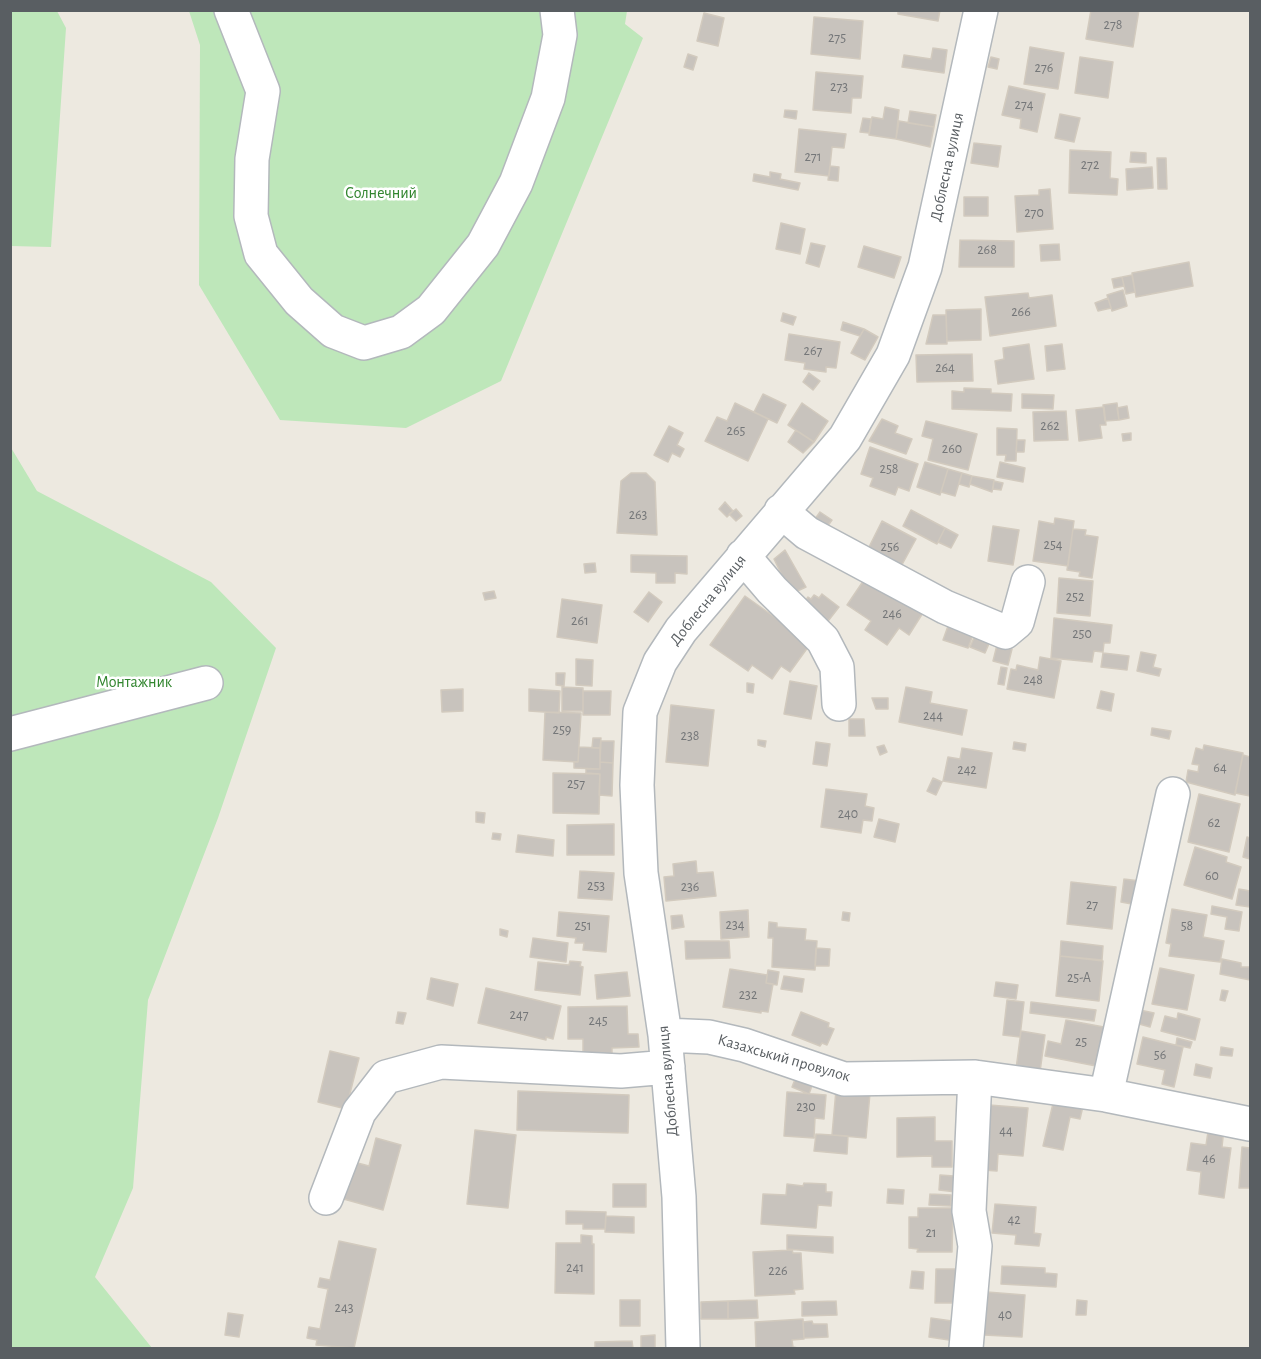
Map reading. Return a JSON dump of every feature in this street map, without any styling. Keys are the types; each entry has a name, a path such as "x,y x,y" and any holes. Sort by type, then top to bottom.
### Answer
{"street":[{"path":"231,10 263,91 252,159 251,216 261,254 299,301 333,331 364,343 401,332 431,310 483,244 516,183 548,98 560,35 557,10"},
{"name":"Доблесна вулиця","path":"683,1348 679,1197 668,1067 641,873 638,785 640,712 660,662 676,638 845,438 893,355 925,267 981,10"},
{"path":"781,511 817,538 945,607 1005,632 1017,622 1028,582"},
{"path":"743,556 772,590 823,640 837,667 839,704"},
{"path":"10,734 206,683"},
{"path":"1106,1095 1173,794"},
{"name":"Казахський провулок","path":"665,1035 709,1037 744,1045 844,1079 975,1077 1106,1095 1251,1124"},
{"path":"326,1198 359,1112 386,1077 441,1062 621,1071 668,1067"},
{"path":"966,1348 975,1246 969,1211 975,1077"}],"green space":[{"path":"11,10 57,11 66,28 51,247 11,246"},
{"name":"Солнечний","path":"189,11 627,11 625,24 643,38 501,381 406,428 280,420 199,285 200,45"},
{"name":"Монтажник","path":"10,446 37,491 211,582 276,648 218,818 148,1000 133,1188 95,1277 152,1348 11,1348"}],"building":[{"path":"898,10 940,10 938,21 898,14"},
{"path":"1091,10 1139,10 1133,47 1086,39"},
{"path":"704,13 724,18 718,46 697,41"},
{"path":"814,17 863,21 860,59 811,54"},
{"path":"1030,47 1064,53 1058,89 1024,84"},
{"path":"933,48 947,50 944,73 902,67 904,55 931,59"},
{"path":"688,54 697,57 693,70 684,67"},
{"path":"991,57 999,59 997,69 988,67"},
{"path":"1080,57 1113,62 1108,98 1075,93"},
{"path":"816,72 863,76 861,98 852,98 851,113 813,110"},
{"path":"1009,86 1045,94 1037,132 1020,128 1021,119 1002,115"},
{"path":"885,107 899,110 896,139 869,135 872,117 883,119"},
{"path":"785,110 797,111 796,119 784,117"},
{"path":"910,111 936,115 934,127 908,123"},
{"path":"1060,114 1080,118 1074,142 1055,138"},
{"path":"863,118 871,119 869,133 860,132"},
{"path":"899,121 934,127 930,147 896,139"},
{"path":"799,129 846,134 844,148 832,147 829,176 795,172"},
{"path":"974,143 1001,146 998,167 971,163"},
{"path":"1070,150 1111,152 1110,178 1118,179 1117,195 1069,193"},
{"path":"1131,152 1146,153 1146,163 1130,162"},
{"path":"1157,158 1166,158 1167,189 1158,189"},
{"path":"830,166 839,167 838,181 828,180"},
{"path":"1152,167 1153,188 1127,190 1126,169"},
{"path":"770,172 781,174 780,179 800,183 798,190 753,181 754,174 770,177"},
{"path":"1050,189 1053,229 1017,232 1015,196 1039,195 1039,190"},
{"path":"964,197 988,197 988,216 964,216"},
{"path":"781,223 805,229 800,254 776,249"},
{"path":"960,240 1014,241 1014,267 959,267"},
{"path":"811,243 825,246 819,267 806,263"},
{"path":"1059,244 1060,260 1041,261 1040,245"},
{"path":"864,246 901,257 894,278 858,267"},
{"path":"1189,262 1193,286 1136,297 1132,273"},
{"path":"1132,275 1135,292 1126,294 1122,277"},
{"path":"1122,277 1124,286 1114,288 1112,279"},
{"path":"1123,290 1127,306 1112,311 1107,295"},
{"path":"1028,293 1029,298 1052,295 1056,326 990,336 985,297"},
{"path":"1108,298 1111,308 1098,311 1095,303"},
{"path":"981,309 981,340 947,341 946,310"},
{"path":"783,313 796,317 793,325 781,321"},
{"path":"933,315 946,315 947,344 926,344"},
{"path":"843,322 864,329 860,336 841,330"},
{"path":"864,329 878,337 865,360 851,353"},
{"path":"789,334 840,342 836,368 826,367 826,372 804,369 805,363 785,360"},
{"path":"1029,344 1034,379 998,384 995,361 1004,359 1003,348"},
{"path":"1062,344 1065,369 1047,371 1045,346"},
{"path":"972,354 973,381 917,382 916,355"},
{"path":"809,373 820,381 813,390 803,382"},
{"path":"964,388 991,389 991,393 1012,394 1011,411 952,409 952,391 964,392"},
{"path":"763,394 786,405 777,423 754,412"},
{"path":"1022,394 1054,395 1053,409 1022,408"},
{"path":"735,403 768,419 748,461 705,441 717,417 727,421"},
{"path":"802,403 828,421 814,442 788,425"},
{"path":"1117,403 1119,420 1105,421 1103,405"},
{"path":"1127,406 1129,418 1119,420 1117,408"},
{"path":"1104,407 1106,425 1100,425 1102,438 1079,441 1076,410"},
{"path":"1066,411 1068,440 1034,441 1033,412"},
{"path":"882,419 898,426 895,433 912,439 906,454 869,441"},
{"path":"926,421 977,434 968,470 928,460 933,439 922,436"},
{"path":"669,426 683,433 677,445 684,449 680,457 672,453 668,462 654,455"},
{"path":"997,428 1017,429 1016,461 1005,461 1006,455 997,455"},
{"path":"796,430 814,442 803,453 788,442"},
{"path":"1131,433 1131,440 1123,441 1122,434"},
{"path":"1017,440 1025,440 1024,452 1016,452"},
{"path":"870,447 918,464 909,491 898,487 895,495 870,486 873,478 861,474"},
{"path":"925,462 948,469 940,495 917,487"},
{"path":"1000,462 1025,468 1023,482 997,477"},
{"path":"948,469 962,473 955,496 941,492"},
{"path":"631,473 646,473 655,482 657,535 617,533 621,481"},
{"path":"962,473 972,476 969,487 959,484"},
{"path":"972,476 994,480 992,492 970,484"},
{"path":"994,481 1003,483 1001,490 993,489"},
{"path":"725,502 733,511 727,517 719,509"},
{"path":"736,509 742,516 736,521 729,514"},
{"path":"911,510 945,528 937,544 903,526"},
{"path":"820,512 832,520 822,534 810,526"},
{"path":"1055,518 1074,521 1068,566 1033,561 1039,521 1054,524"},
{"path":"882,521 916,539 898,572 865,555"},
{"path":"993,526 1019,530 1013,565 988,561"},
{"path":"945,528 958,535 951,548 938,542"},
{"path":"1073,529 1086,530 1085,535 1098,537 1092,578 1079,576 1080,572 1067,570"},
{"path":"785,550 806,587 791,594 774,559"},
{"path":"631,555 687,556 687,574 675,573 675,583 656,583 656,573 631,572"},
{"path":"595,563 596,572 585,573 584,564"},
{"path":"866,577 926,608 909,635 899,628 887,645 865,630 871,621 847,605"},
{"path":"1059,578 1093,581 1090,616 1057,613"},
{"path":"494,591 496,598 485,600 483,593"},
{"path":"649,592 662,602 648,622 634,612"},
{"path":"822,594 839,607 825,625 801,607 808,597 811,599 814,595 819,598"},
{"path":"745,596 811,643 790,672 781,666 772,679 752,665 748,671 710,645"},
{"path":"562,599 602,605 597,643 557,637"},
{"path":"1054,618 1112,625 1110,643 1104,643 1103,652 1094,651 1092,662 1051,658"},
{"path":"948,626 973,635 968,648 943,640"},
{"path":"979,626 994,632 985,653 970,647"},
{"path":"997,645 1012,649 1008,665 993,661"},
{"path":"1141,652 1156,655 1153,667 1161,669 1159,676 1137,671"},
{"path":"1103,653 1129,656 1127,670 1101,667"},
{"path":"1040,657 1061,661 1054,698 1007,689 1011,669 1016,670 1017,665 1038,670"},
{"path":"576,659 593,660 592,686 576,685"},
{"path":"1001,667 1007,668 1004,685 998,684"},
{"path":"556,673 565,673 564,686 556,685"},
{"path":"790,681 817,686 811,719 784,714"},
{"path":"747,683 754,684 753,693 747,692"},
{"path":"562,687 583,688 583,711 562,711"},
{"path":"906,687 932,692 930,703 967,710 962,735 899,722"},
{"path":"463,689 463,711 442,712 441,690"},
{"path":"529,689 560,691 559,713 529,711"},
{"path":"583,691 611,691 610,715 583,715"},
{"path":"1101,691 1114,694 1111,711 1097,708"},
{"path":"872,698 888,698 888,709 876,709"},
{"path":"671,705 714,710 708,766 666,762"},
{"path":"545,712 581,713 578,762 543,760"},
{"path":"849,719 864,719 865,736 849,736"},
{"path":"1152,728 1171,731 1169,739 1151,735"},
{"path":"593,738 601,738 600,748 592,748"},
{"path":"758,740 766,741 765,747 758,745"},
{"path":"601,741 614,741 613,763 600,762"},
{"path":"816,742 830,744 827,766 813,764"},
{"path":"1014,742 1026,744 1025,751 1013,749"},
{"path":"884,745 887,752 880,755 877,747"},
{"path":"1204,745 1243,753 1235,795 1186,782 1188,770 1198,772 1199,765 1192,764 1196,748 1203,750"},
{"path":"579,747 600,748 600,769 574,768 574,762 578,762"},
{"path":"962,748 992,753 986,788 943,781 948,757 960,759"},
{"path":"1243,755 1250,757 1250,796 1235,793"},
{"path":"600,762 613,763 612,796 599,795 600,774 586,773 586,769 600,769"},
{"path":"553,773 600,774 599,814 553,813"},
{"path":"933,778 942,782 936,795 927,791"},
{"path":"826,789 867,794 865,806 874,808 872,821 863,820 861,833 821,827"},
{"path":"1199,794 1240,804 1229,852 1188,842"},
{"path":"476,812 485,813 484,823 476,822"},
{"path":"879,819 899,824 895,842 874,837"},
{"path":"614,824 614,855 567,855 567,825"},
{"path":"493,833 501,834 500,840 492,839"},
{"path":"518,835 554,840 553,856 516,852"},
{"path":"1247,837 1250,838 1250,859 1243,857"},
{"path":"1195,847 1227,857 1226,862 1241,867 1232,899 1184,885"},
{"path":"696,861 697,873 713,872 716,896 666,901 664,877 674,876 673,864"},
{"path":"580,871 614,873 612,900 578,898"},
{"path":"1124,879 1140,881 1137,905 1121,902"},
{"path":"1071,882 1116,887 1112,929 1067,924"},
{"path":"1239,889 1250,891 1250,907 1236,905"},
{"path":"1212,906 1242,912 1239,931 1225,929 1227,917 1211,914"},
{"path":"1172,909 1207,915 1203,937 1224,941 1220,962 1169,956 1171,944 1166,943"},
{"path":"748,910 749,937 721,939 720,912"},
{"path":"559,912 609,916 606,952 583,950 584,943 575,943 576,938 557,936"},
{"path":"843,912 850,913 849,921 842,920"},
{"path":"682,915 684,927 672,929 671,916"},
{"path":"769,922 777,923 777,927 806,929 805,940 817,941 815,970 772,967 773,938 768,938"},
{"path":"500,929 508,931 507,937 500,935"},
{"path":"533,938 568,943 566,962 530,957"},
{"path":"685,941 729,941 730,958 686,959"},
{"path":"1061,941 1103,946 1102,960 1060,956"},
{"path":"816,948 830,949 829,966 815,966"},
{"path":"1060,956 1103,961 1099,1001 1056,996"},
{"path":"1222,959 1241,963 1241,967 1250,967 1250,980 1220,974"},
{"path":"570,961 581,962 580,966 583,967 580,995 535,990 538,962 569,965"},
{"path":"1160,968 1194,975 1187,1010 1152,1004"},
{"path":"730,969 767,975 766,983 773,984 768,1012 723,1007"},
{"path":"768,970 779,972 777,985 766,983"},
{"path":"627,972 630,996 597,999 595,975"},
{"path":"784,976 804,979 802,992 781,989"},
{"path":"431,978 458,984 453,1006 427,999"},
{"path":"996,982 1018,985 1016,999 994,996"},
{"path":"486,988 561,1006 553,1039 546,1037 546,1040 478,1023"},
{"path":"1222,990 1228,991 1225,1001 1220,1000"},
{"path":"1007,1000 1024,1002 1020,1037 1003,1035"},
{"path":"1031,1002 1096,1010 1094,1021 1030,1013"},
{"path":"627,1006 628,1034 638,1034 639,1047 612,1048 612,1053 583,1054 583,1039 568,1039 568,1007"},
{"path":"1135,1009 1154,1013 1150,1027 1132,1022"},
{"path":"398,1012 406,1013 403,1024 396,1023"},
{"path":"801,1012 829,1023 828,1027 834,1029 827,1045 822,1043 820,1046 792,1035"},
{"path":"1178,1013 1200,1019 1195,1040 1161,1031 1165,1016 1177,1019"},
{"path":"1066,1020 1104,1027 1096,1066 1045,1056 1048,1041 1061,1044"},
{"path":"1021,1031 1045,1035 1040,1072 1016,1069"},
{"path":"1143,1037 1183,1047 1174,1087 1162,1084 1165,1070 1137,1064"},
{"path":"1177,1038 1192,1042 1190,1048 1176,1045"},
{"path":"1221,1047 1233,1049 1232,1056 1220,1055"},
{"path":"330,1051 359,1058 346,1109 318,1102"},
{"path":"1196,1064 1212,1068 1210,1078 1194,1075"},
{"path":"796,1077 813,1083 809,1094 792,1087"},
{"path":"836,1090 870,1093 866,1138 832,1135"},
{"path":"518,1091 629,1095 628,1133 517,1130"},
{"path":"787,1092 826,1095 824,1119 815,1118 814,1138 784,1136"},
{"path":"1055,1095 1084,1102 1080,1119 1070,1117 1063,1150 1043,1146"},
{"path":"989,1105 1028,1108 1023,1156 998,1154 997,1171 983,1170"},
{"path":"935,1117 935,1141 952,1141 952,1167 932,1167 932,1156 897,1157 897,1118"},
{"path":"1209,1125 1224,1128 1222,1147 1231,1148 1224,1198 1199,1194 1201,1172 1187,1170 1191,1143 1206,1145"},
{"path":"475,1130 516,1135 508,1208 467,1204"},
{"path":"816,1134 848,1136 847,1154 814,1151"},
{"path":"376,1138 401,1145 383,1210 340,1198 350,1161 369,1166"},
{"path":"1242,1147 1250,1148 1250,1188 1239,1188"},
{"path":"954,1170 967,1172 965,1193 939,1190 940,1175 954,1176"},
{"path":"804,1183 826,1184 826,1192 832,1192 831,1206 818,1205 816,1228 761,1224 763,1194 786,1195 787,1184 803,1186"},
{"path":"613,1184 646,1184 646,1207 613,1207"},
{"path":"888,1189 904,1190 903,1204 887,1203"},
{"path":"930,1194 951,1195 951,1206 929,1205"},
{"path":"995,1204 1036,1207 1034,1233 1041,1234 1039,1246 1015,1244 1016,1235 992,1233"},
{"path":"918,1208 953,1208 952,1252 917,1252 918,1249 909,1248 909,1217 918,1217"},
{"path":"566,1211 606,1212 605,1229 583,1229 583,1224 566,1224"},
{"path":"606,1216 634,1217 634,1233 605,1232"},
{"path":"581,1235 592,1236 592,1244 594,1244 594,1294 555,1293 556,1243 581,1243"},
{"path":"787,1235 833,1237 833,1253 787,1249"},
{"path":"339,1241 376,1249 354,1348 316,1345 317,1340 307,1338 309,1327 320,1329 328,1289 318,1287 320,1278 330,1280"},
{"path":"792,1250 793,1253 801,1253 803,1289 794,1290 795,1294 755,1296 753,1252"},
{"path":"1002,1266 1045,1268 1045,1273 1057,1274 1056,1287 1001,1284"},
{"path":"936,1269 958,1269 957,1303 935,1303"},
{"path":"912,1271 924,1272 923,1289 910,1288"},
{"path":"987,1292 1025,1295 1022,1337 984,1335"},
{"path":"620,1300 640,1300 640,1326 620,1326"},
{"path":"757,1300 758,1318 728,1319 728,1301"},
{"path":"1077,1300 1087,1301 1086,1315 1076,1315"},
{"path":"728,1301 728,1319 701,1319 701,1302"},
{"path":"836,1301 837,1315 802,1316 802,1302"},
{"path":"228,1313 243,1315 239,1337 225,1335"},
{"path":"931,1318 952,1321 949,1340 929,1337"},
{"path":"803,1319 804,1339 792,1340 793,1347 798,1348 756,1348 755,1322"},
{"path":"812,1321 813,1324 827,1324 828,1337 804,1338 803,1322"},
{"path":"655,1335 655,1348 641,1348 641,1336"},
{"path":"632,1341 633,1348 595,1348 595,1342"}]}
